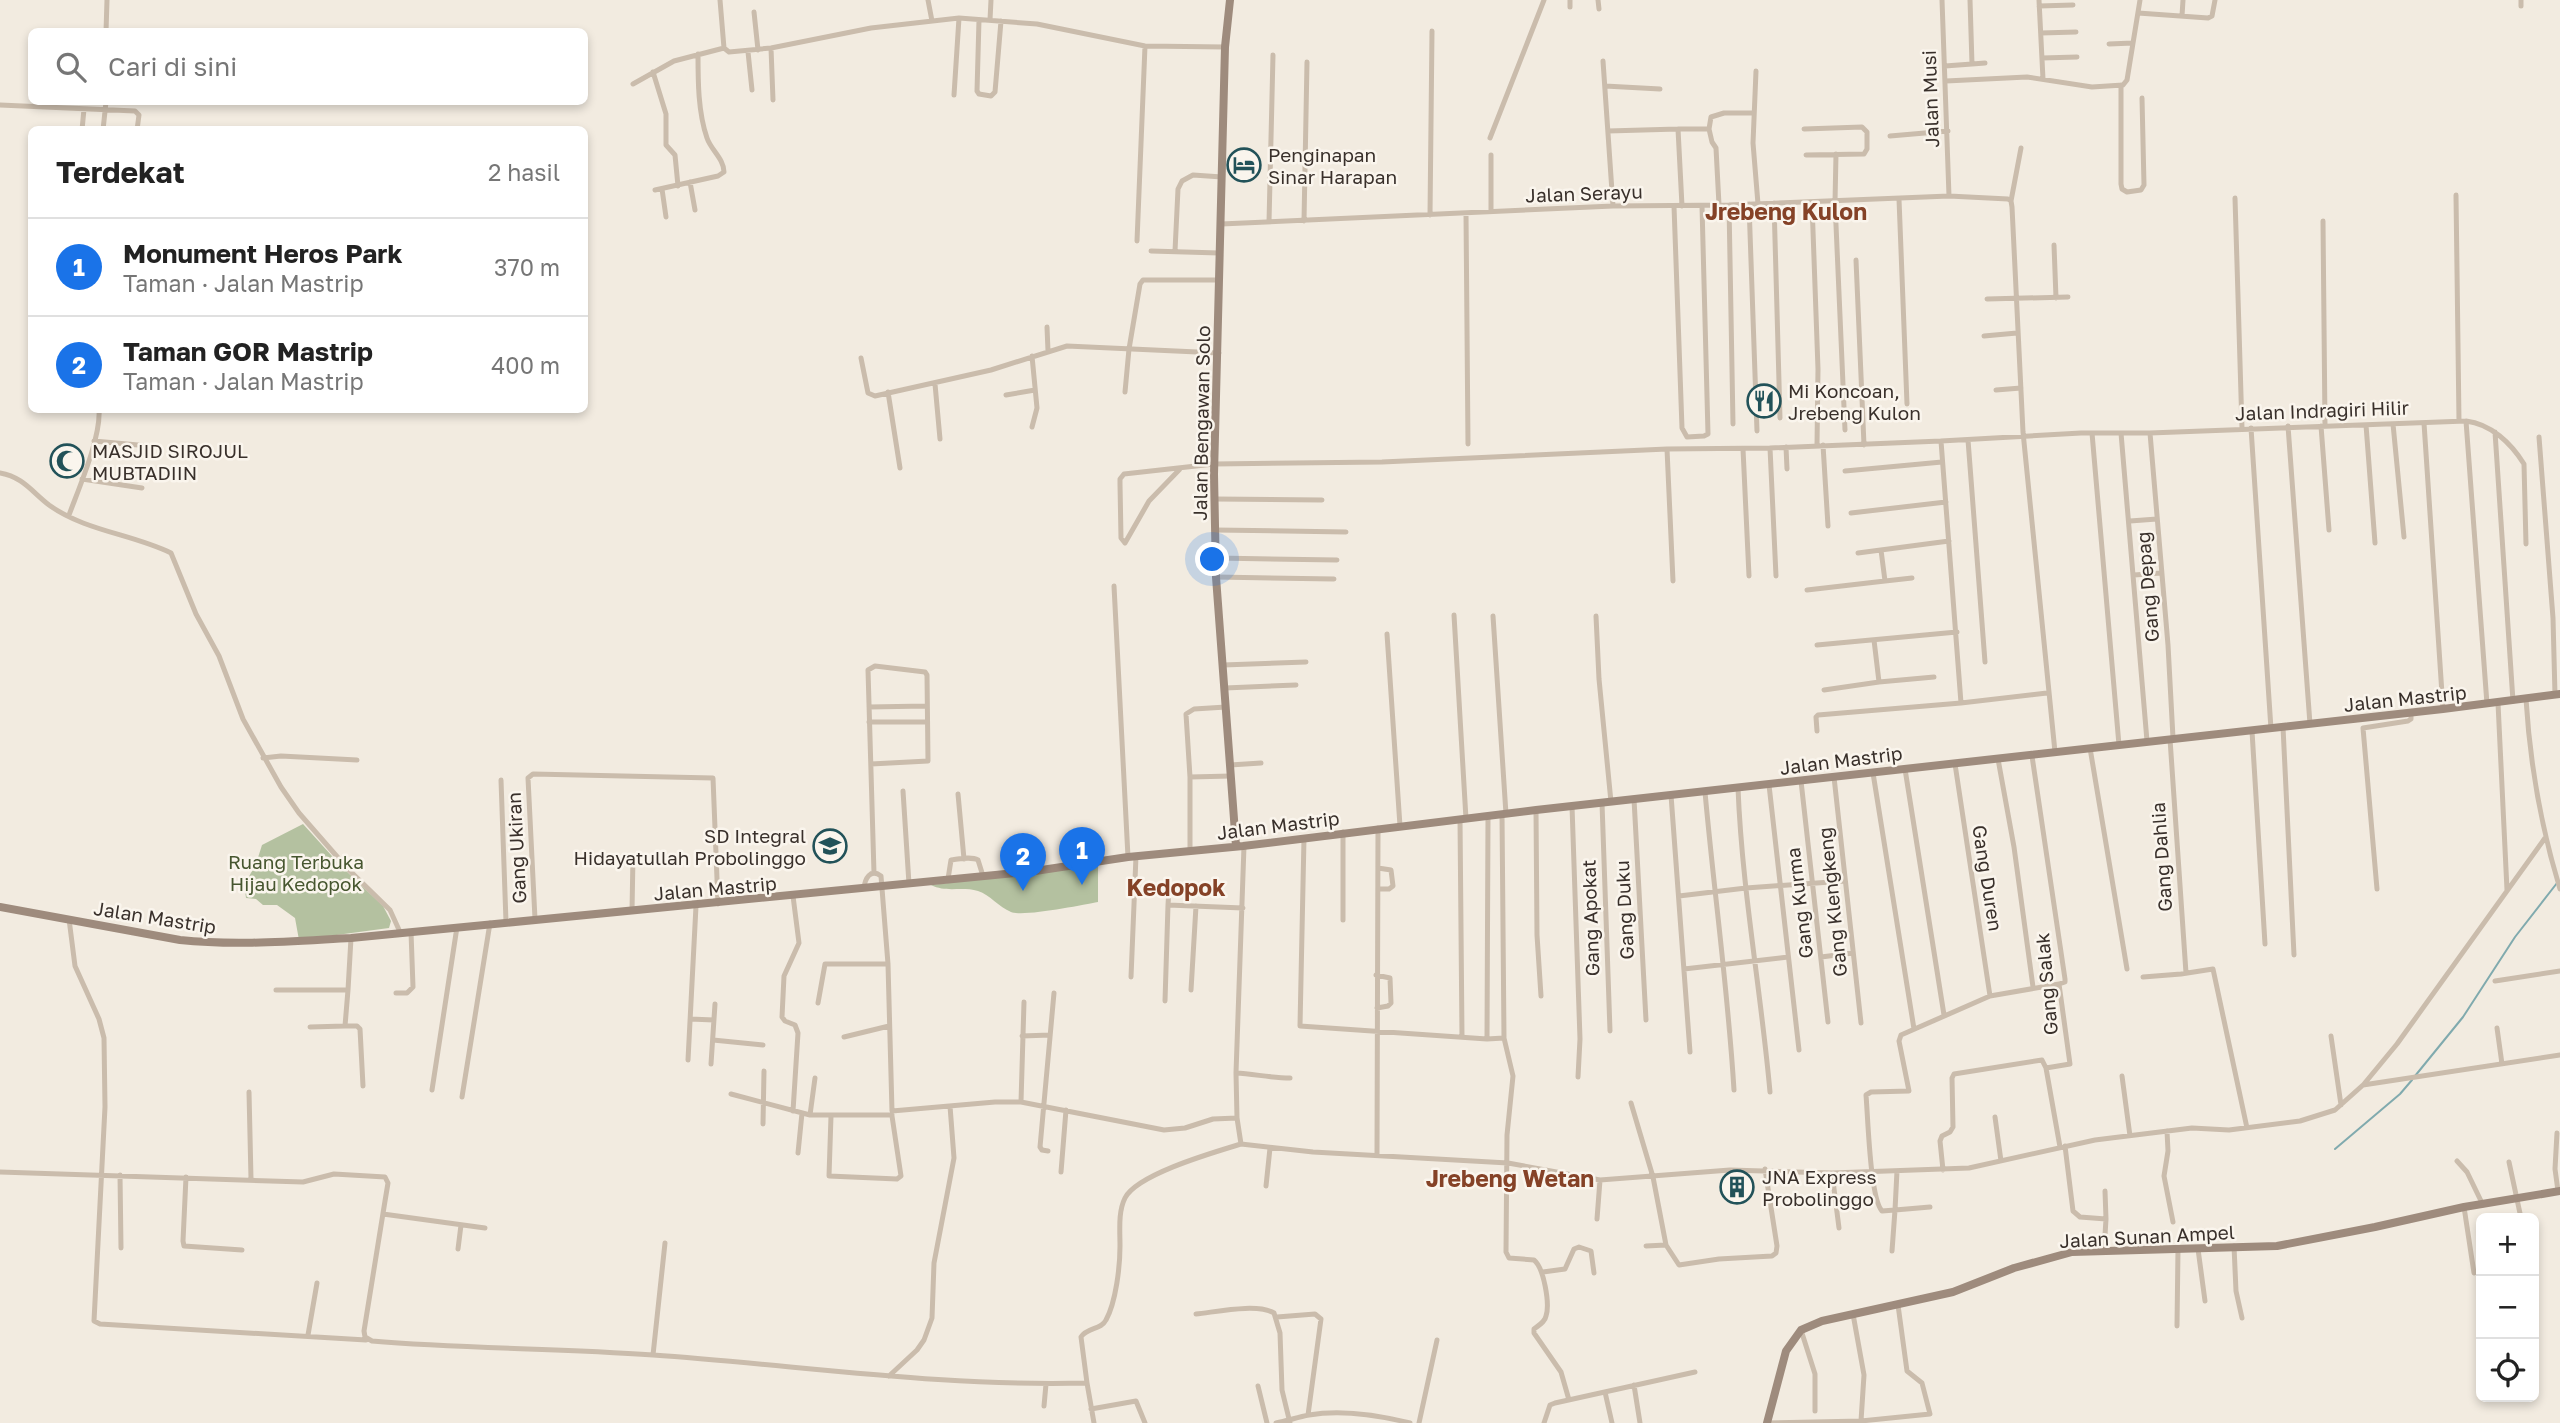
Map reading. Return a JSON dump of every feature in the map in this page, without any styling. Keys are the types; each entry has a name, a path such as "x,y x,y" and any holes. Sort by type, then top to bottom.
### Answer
{"main road":[{"name":"Jalan Bengawan Solo","path":"1230,0 1225,47 1214,464 1216,577 1231,776 1241,846"},
{"name":"Jalan Mastrip","path":"0,907 180,940 249,944 352,938 1035,871 1132,856 1241,846 1343,832 2147,741 2310,724 2365,722 2411,713 2558,694"},
{"name":"Jalan Sunan Ampel","path":"1801,1330 1822,1321 1953,1292 2051,1256 2104,1245 2178,1249 2277,1246 2559,1191"},
{"path":"1767,1423 1786,1351 1801,1330"}],"street":[{"path":"106,28 107,0"},
{"path":"720,0 724,48 729,52 748,52 853,31 959,18 1037,24 1145,46 1225,47"},
{"path":"928,0 932,21"},
{"path":"990,20 991,0"},
{"path":"1490,138 1544,0"},
{"path":"1598,0 1599,9"},
{"name":"Jalan Musi","path":"1942,0 1949,196"},
{"path":"1970,0 1972,64"},
{"path":"1946,81 2027,77 2092,87 2121,85 2127,80 2140,0"},
{"path":"2182,16 2183,0"},
{"path":"2138,13 2210,18 2215,0"},
{"path":"2043,79 2039,3 2073,5"},
{"path":"754,12 758,50"},
{"path":"954,94 959,18"},
{"path":"979,19 977,91 979,94 991,96 995,92 1001,21"},
{"path":"1430,215 1432,31"},
{"path":"2040,33 2076,32"},
{"path":"2109,44 2133,43"},
{"path":"1137,241 1145,46"},
{"path":"633,84 674,61 724,48"},
{"path":"771,48 773,100"},
{"path":"748,52 752,90"},
{"path":"666,217 658,189 718,176 723,174 725,168 705,134 698,54"},
{"path":"1269,222 1273,55"},
{"path":"2042,58 2077,57"},
{"path":"1603,61 1613,206"},
{"path":"1304,221 1307,62"},
{"path":"1945,66 1985,64"},
{"path":"1756,71 1753,143 1758,204"},
{"path":"653,72 666,114 666,145 675,155 678,186"},
{"path":"2121,85 2121,184 2122,189 2127,192 2141,190 2144,185 2142,98"},
{"path":"1605,86 1660,89"},
{"path":"0,105 135,111 139,116 138,126"},
{"path":"104,126 106,105"},
{"path":"83,126 85,109"},
{"path":"1719,205 1716,148 1709,130 1711,117 1724,113 1754,113"},
{"path":"1804,129 1862,127 1866,130 1867,149 1864,154 1806,155"},
{"path":"1678,129 1682,206"},
{"path":"1608,131 1709,130"},
{"path":"1889,135 1948,131"},
{"path":"2021,148 2011,201 2023,432 2055,752"},
{"path":"1836,154 1835,202 1845,430"},
{"path":"1491,155 1491,211"},
{"path":"1175,251 1178,188 1182,181 1193,175 1222,177"},
{"path":"690,181 695,210"},
{"path":"2456,195 2460,418 2487,704"},
{"name":"Jalan Serayu","path":"1221,224 1613,206 1812,203 1949,196 2003,198 2011,201"},
{"path":"2235,198 2242,424"},
{"path":"1899,199 1907,404"},
{"path":"1774,203 1780,418"},
{"path":"1812,203 1818,442 1828,526"},
{"path":"1749,204 1757,431"},
{"path":"1729,205 1733,424"},
{"path":"1674,206 1682,428 1687,437 1708,434 1702,206"},
{"path":"1466,213 1468,444"},
{"path":"2323,221 2324,424 2329,530"},
{"path":"2054,245 2056,298"},
{"path":"1151,251 1219,253"},
{"path":"1856,260 1863,440"},
{"path":"1125,392 1129,349 1142,282 1219,280"},
{"path":"1987,299 2067,297"},
{"path":"1047,327 1048,351"},
{"path":"1984,336 2018,333"},
{"path":"861,358 870,396 991,370 1067,346 1219,353"},
{"path":"1032,356 1037,411 1032,427"},
{"path":"935,384 940,439"},
{"path":"1996,390 2021,388"},
{"path":"1006,395 1035,390"},
{"path":"888,392 900,468"},
{"path":"69,515 94,441 99,413"},
{"name":"Jalan Indragiri Hilir","path":"1180,469 1149,501 1125,543 1122,541 1121,476 1214,464 1379,462 1667,449 1743,449 1863,440 1968,440 2023,432 2150,433 2242,424 2251,428 2324,424 2367,425 2424,423 2460,418 2478,422 2495,431 2524,464 2526,544"},
{"path":"2424,423 2443,709"},
{"path":"2393,424 2404,537"},
{"path":"2367,425 2375,543"},
{"path":"2288,426 2310,724"},
{"path":"2251,428 2271,729"},
{"path":"2495,431 2513,701"},
{"path":"2092,433 2119,745"},
{"path":"2121,433 2147,741"},
{"name":"Gang Depag","path":"2150,433 2171,739"},
{"path":"2539,436 2558,694"},
{"path":"1968,440 1985,662"},
{"path":"94,441 149,446"},
{"path":"1941,441 1961,703"},
{"path":"1786,447 1787,469"},
{"path":"1769,448 1776,576"},
{"path":"1667,449 1673,580"},
{"path":"1743,449 1749,576"},
{"path":"1845,471 1942,462"},
{"path":"0,473 9,474 26,483 47,504 100,530 170,554 196,614 219,656 243,719 263,758 299,813 347,868 390,911 400,932"},
{"path":"82,479 142,488"},
{"path":"1215,499 1322,499"},
{"path":"1850,513 1946,502"},
{"path":"2130,521 2157,519"},
{"path":"1215,530 1346,532"},
{"path":"1857,553 1949,541"},
{"path":"1881,550 1885,581"},
{"path":"1216,558 1337,560"},
{"path":"2134,575 2161,573"},
{"path":"1216,577 1334,579"},
{"path":"1807,590 1912,578"},
{"path":"1114,586 1132,856 1131,977"},
{"path":"2551,592 2560,591"},
{"path":"1454,615 1463,819 1462,1037"},
{"path":"1493,616 1504,814 1504,1038 1513,1076 1507,1135 1506,1252 1509,1258 1534,1260 1543,1272 1547,1312 1544,1321 1534,1329 1534,1334 1561,1372 1569,1400"},
{"name":"Gang Apokat","path":"1596,616 1606,802 1610,1031"},
{"path":"1817,645 1957,632"},
{"path":"1387,634 1401,826"},
{"path":"1874,640 1879,682"},
{"path":"1223,665 1306,662"},
{"path":"871,764 928,761 927,673 875,666 869,670 869,722 874,873"},
{"path":"1824,690 1934,677"},
{"path":"1225,688 1296,685"},
{"path":"1817,731 1818,715 2047,693"},
{"path":"2526,699 2529,756 2545,838 2560,889"},
{"path":"2498,703 2507,890"},
{"path":"869,707 926,706"},
{"path":"1189,851 1190,777 1186,714 1194,709 1226,708"},
{"path":"869,722 926,722"},
{"path":"2365,722 2363,728 2377,889"},
{"path":"2283,727 2294,955"},
{"path":"2252,731 2265,944"},
{"name":"Gang Dahlia","path":"2171,739 2186,972"},
{"path":"2090,748 2127,969"},
{"path":"263,758 281,756 357,760"},
{"name":"Gang Salak","path":"2032,756 2065,979 2065,982 2059,984 2070,1064 2046,1068"},
{"path":"1998,759 2014,847 2033,987"},
{"path":"1230,765 1261,763"},
{"name":"Gang Duren","path":"1955,764 1990,996"},
{"path":"1905,769 1944,1014"},
{"path":"1873,772 1914,1029"},
{"name":"Gang Ukiran","path":"536,919 529,775 713,778 718,904"},
{"path":"1190,777 1231,776"},
{"name":"Gang Klengkeng","path":"1834,778 1861,1023"},
{"path":"501,780 506,922"},
{"name":"Gang Kurma","path":"1801,781 1828,1022"},
{"path":"1769,785 1799,1050"},
{"path":"1738,788 1746,888 1770,1092"},
{"path":"903,791 909,884"},
{"path":"1705,792 1724,964 1734,1090"},
{"path":"958,794 964,859"},
{"path":"1671,795 1690,1052"},
{"name":"Gang Duku","path":"1634,799 1646,1020"},
{"path":"1572,806 1580,1040 1578,1077"},
{"path":"1536,810 1537,935 1541,996"},
{"path":"1487,1039 1488,816"},
{"path":"1377,1156 1378,828"},
{"path":"1343,832 1343,920"},
{"path":"1304,837 1300,1026 1504,1038"},
{"path":"1094,1423 1081,1338 1085,1332 1103,1324 1108,1316 1119,1268 1120,1214 1125,1197 1134,1188 1178,1164 1240,1140 1270,1148 1508,1163 1600,1181 1730,1170 1832,1173 1943,1170 1982,1167 2062,1146 2130,1136 2192,1128 2229,1130 2300,1121 2328,1113 2363,1085 2446,977 2545,838"},
{"path":"1240,1140 1236,1073 1242,908 1241,846"},
{"path":"632,911 633,856"},
{"path":"948,879 951,860 973,858 978,860 983,876"},
{"path":"1378,868 1391,870 1392,886 1389,889 1378,889"},
{"path":"831,1116 829,1176 899,1179 901,1176 892,1113 888,964 882,886 881,876 874,873"},
{"path":"864,888 865,879 874,873"},
{"path":"1679,896 1845,881"},
{"path":"1165,1001 1169,890"},
{"path":"793,896 799,943 784,976 782,1017 793,1023 798,1033 793,1111"},
{"path":"1168,905 1242,908"},
{"path":"688,1060 696,906"},
{"path":"1191,990 1196,906"},
{"path":"69,919 75,966 99,1019 104,1038 105,1107 93,1316 96,1323 653,1355 889,1376 1046,1384 1087,1383"},
{"path":"462,1097 490,923"},
{"path":"432,1090 457,927"},
{"path":"396,993 407,993 413,987 411,932"},
{"path":"345,1026 352,938"},
{"path":"1821,957 1853,953"},
{"path":"1684,969 1788,957"},
{"path":"818,1003 825,964 888,964"},
{"path":"2143,977 2214,970 2246,1128"},
{"path":"2495,981 2560,971"},
{"path":"1376,975 1390,978 1391,1003 1377,1008"},
{"path":"1930,1207 1879,1210 1872,1172 1866,1095 1871,1092 1909,1091 1899,1037 1944,1014 1990,996 2059,984"},
{"path":"276,990 348,990"},
{"path":"1048,1151 1042,1150 1041,1147 1054,993"},
{"path":"1021,1102 1024,1002"},
{"path":"711,1063 715,1004"},
{"path":"690,1019 714,1020"},
{"path":"310,1027 357,1026 360,1029 363,1086"},
{"path":"844,1037 889,1026"},
{"path":"2497,1028 2502,1064"},
{"path":"1022,1036 1050,1035"},
{"path":"2331,1036 2341,1105"},
{"path":"713,1040 763,1045"},
{"path":"2363,1085 2560,1055"},
{"path":"1943,1170 1940,1141 1953,1127 1954,1074 2042,1060 2046,1068 2073,1211 2080,1217 2106,1225"},
{"path":"763,1124 764,1071"},
{"path":"1236,1073 1290,1078"},
{"path":"2122,1076 2130,1136"},
{"path":"810,1115 815,1078"},
{"path":"249,1092 251,1179"},
{"path":"731,1094 810,1115 831,1116 1021,1102 1164,1130 1185,1128 1213,1119 1237,1118"},
{"path":"1631,1103 1653,1177 1666,1245 1679,1265 1719,1259 1772,1256 1776,1253 1765,1169"},
{"path":"889,1376 917,1350 932,1318 934,1263 954,1154 950,1106"},
{"path":"1061,1172 1066,1110"},
{"path":"798,1153 802,1113"},
{"path":"1995,1117 2001,1161"},
{"path":"2167,1131 2165,1176 2173,1222"},
{"path":"2557,1133 2555,1169 2559,1191"},
{"path":"1266,1186 1270,1148"},
{"path":"2457,1161 2466,1171 2483,1205"},
{"path":"2509,1162 2520,1213"},
{"path":"1892,1251 1897,1171"},
{"path":"0,1172 102,1173 303,1182 334,1174 387,1179 364,1331 368,1340"},
{"path":"1832,1173 1839,1228"},
{"path":"120,1175 121,1248"},
{"path":"186,1177 184,1246 242,1250"},
{"path":"1597,1219 1600,1181"},
{"path":"2104,1245 2105,1191"},
{"path":"2464,1208 2474,1273"},
{"path":"383,1214 485,1228"},
{"path":"458,1249 461,1225"},
{"path":"653,1355 665,1243"},
{"path":"1646,1246 1666,1245"},
{"path":"2234,1246 2236,1291 2242,1318"},
{"path":"1543,1272 1565,1269 1574,1250 1579,1247 1591,1251 1594,1273"},
{"path":"2177,1326 2178,1249"},
{"path":"2198,1249 2205,1301"},
{"path":"308,1335 317,1283"},
{"path":"1767,1423 1861,1421 1930,1414 1922,1382 1911,1376 1906,1368 1899,1305"},
{"path":"1196,1314 1257,1308 1267,1309 1277,1317 1315,1314 1321,1319 1307,1415"},
{"path":"1853,1314 1864,1375 1861,1421"},
{"path":"1277,1317 1282,1390 1289,1422"},
{"path":"1801,1330 1815,1374 1815,1411"},
{"path":"1419,1423 1437,1340"},
{"path":"1544,1423 1550,1405 1695,1372"},
{"path":"1044,1406 1046,1384"},
{"path":"1634,1385 1640,1423"},
{"path":"1258,1386 1267,1423"},
{"path":"1605,1392 1612,1423"},
{"path":"1091,1409 1136,1401 1145,1423"},
{"path":"1276,1423 1289,1422 1307,1415 1365,1414 1410,1423"}],"green space":[{"name":"Ruang Terbuka Hijau Kedopok","path":"303,824 341,866 383,906 391,921 389,928 299,940 295,918 277,905 263,905 256,899 246,898 246,883 262,845"},
{"path":"1098,865 1098,902 1040,912 1011,912 978,891 943,889 931,885"}],"waterway":[{"path":"2415,1076 2463,1017 2515,937 2557,883"},
{"path":"2335,1149 2400,1094 2412,1080"}],"place":[{"name":"Penginapan Sinar Harapan","path":"1244,165"},
{"name":"Mi Koncoan, Jrebeng Kulon","path":"1764,401"},
{"name":"MASJID SIROJUL MUBTADIIN","path":"67,461"},
{"name":"SD Integral Hidayatullah Probolinggo","path":"830,846"},
{"name":"Monument Heros Park","path":"1082,885"},
{"name":"Taman GOR Mastrip","path":"1023,891"},
{"name":"JNA Express Probolinggo","path":"1737,1187"}],"district":[{"name":"Jrebeng Kulon","path":"1786,211"},
{"name":"Kedopok","path":"1176,887"},
{"name":"Jrebeng Wetan","path":"1510,1178"}]}
